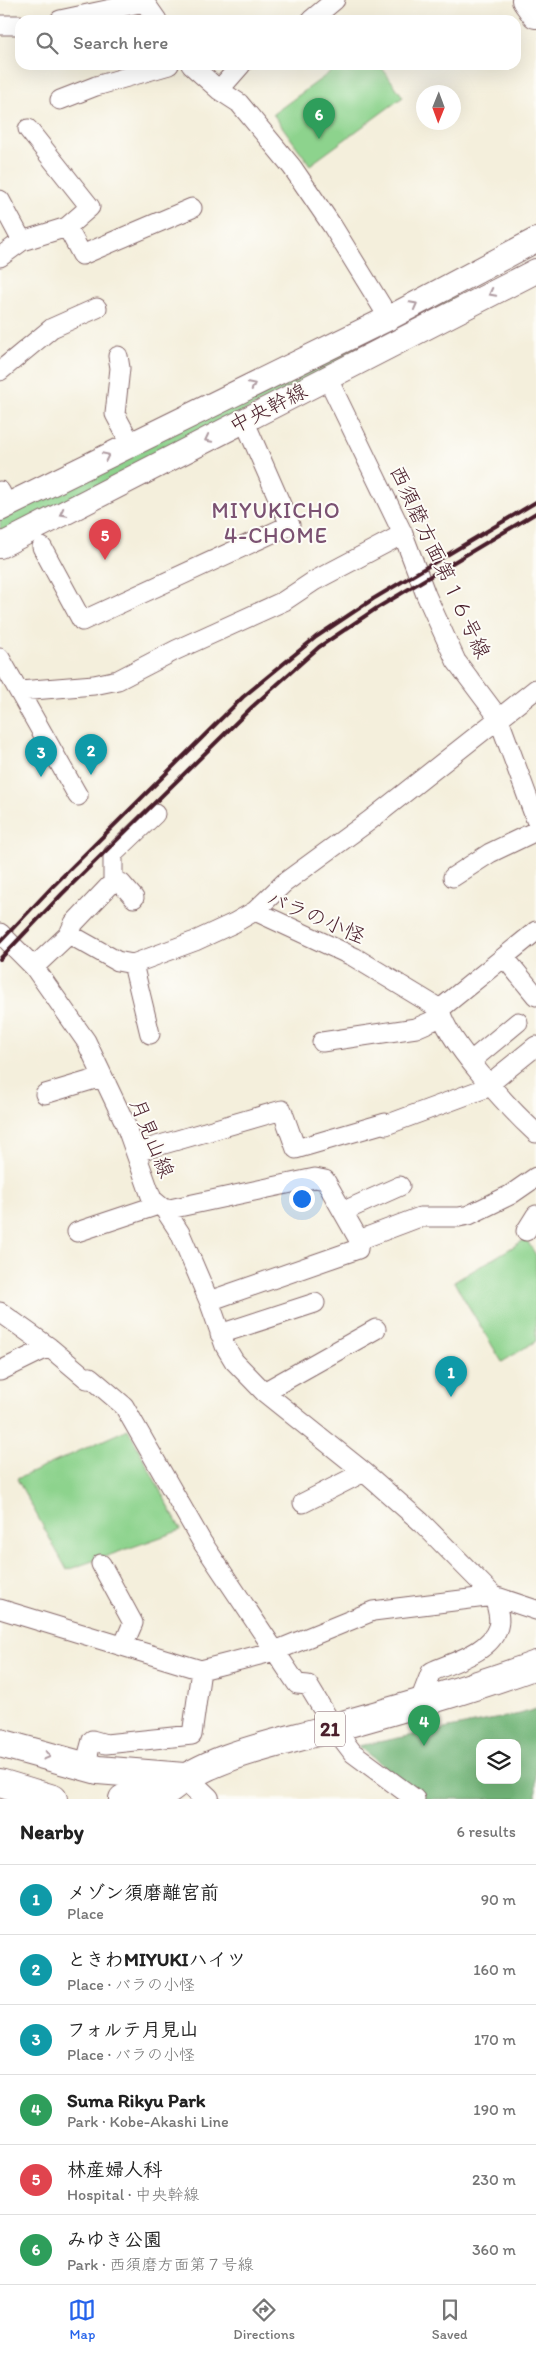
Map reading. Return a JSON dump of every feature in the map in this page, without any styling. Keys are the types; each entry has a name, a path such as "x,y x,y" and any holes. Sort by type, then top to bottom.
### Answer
{"main road":[{"path":"526,0 536,14"},
{"path":"478,1686 536,1658"},
{"name":"21","path":"157,1799 184,1777 246,1753 478,1686 536,1665"},
{"path":"478,1686 536,1672"},
{"name":"21","path":"0,1743 98,1770 184,1777"},
{"path":"123,1799 184,1777"},
{"path":"0,1783 53,1799"}],"street":[{"path":"316,15 335,0"},
{"path":"82,15 144,1 154,15"},
{"path":"0,26 15,25"},
{"path":"60,100 96,86 152,70"},
{"path":"197,70 219,90 239,103 292,167 333,227 389,318"},
{"path":"219,90 237,70"},
{"path":"0,256 22,241 67,227 90,207 28,129"},
{"path":"0,200 22,241"},
{"path":"67,227 82,255 192,208"},
{"name":"中央幹線","path":"2,502 131,444 389,318 536,240"},
{"name":"中央幹線","path":"0,546 536,271"},
{"path":"0,371 52,328 96,308"},
{"path":"118,356 120,368 115,414 131,444"},
{"name":"西須磨方面第１６号線","path":"327,377 403,534 426,595 456,661 498,717 529,779 536,820"},
{"path":"42,547 82,621 290,525 244,420"},
{"path":"20,691 94,685 118,680 176,650 284,601 314,581 403,534"},
{"path":"0,658 78,796"},
{"path":"255,911 284,883 369,821 498,717 536,689"},
{"path":"34,967 69,934 74,923 113,882 113,854 155,814"},
{"path":"453,877 490,853 536,831"},
{"path":"113,882 121,883 134,898"},
{"name":"バラの小怪","path":"133,964 195,941 255,911 354,957 441,1013 454,1040 512,1111 536,1133"},
{"path":"322,1042 416,1028 441,1013 536,931"},
{"name":"月見山線","path":"0,933 34,967 86,1041 136,1152 152,1199 162,1208 180,1233 209,1301 224,1346 234,1361 264,1392 364,1472 421,1522 494,1596"},
{"path":"69,934 117,961 133,964 150,1034"},
{"path":"504,957 536,996"},
{"path":"471,1061 518,1022"},
{"path":"136,1152 282,1110 296,1149 414,1115 483,1088 536,1046"},
{"path":"45,1094 102,1077"},
{"path":"306,1146 315,1178"},
{"path":"359,1240 420,1217 459,1218 468,1215 510,1195 536,1177"},
{"path":"78,1232 162,1208 315,1178 325,1180 359,1240 358,1248 209,1301"},
{"path":"344,1211 400,1186"},
{"path":"220,1334 315,1303"},
{"path":"0,1312 49,1347 87,1379 90,1377 124,1406 202,1542 296,1684 308,1685 334,1728 353,1753 415,1799"},
{"path":"264,1392 376,1329"},
{"path":"0,1371 49,1347"},
{"path":"303,1503 364,1472"},
{"path":"102,1564 133,1623 123,1646"},
{"path":"420,1703 431,1672 480,1650 490,1639 498,1627 498,1613 494,1596"},
{"path":"0,1609 201,1670 275,1651 373,1611 494,1596 536,1610"},
{"path":"85,1766 92,1740 106,1744 192,1735 201,1670"},
{"path":"184,1777 207,1799"}],"green space":[{"path":"333,70 384,70 403,97 310,165 273,114"},
{"path":"486,287 0,537 0,518 426,305"},
{"path":"526,1239 536,1255 536,1341 502,1362 454,1282"},
{"path":"128,1429 181,1530 67,1570 17,1479"},
{"path":"536,1709 536,1799 424,1799 358,1746 520,1714"}],"railway":[{"path":"0,942 53,886 243,697 316,637 373,599 536,502"},
{"path":"0,959 62,894 252,707 319,647 377,608 536,513"}],"place":[{"name":"みゆき公園","path":"319,139"},
{"name":"林産婦人科","path":"105,560"},
{"name":"ときわMIYUKIハイツ","path":"91,775"},
{"name":"フォルテ月見山","path":"41,777"},
{"name":"メゾン須磨離宮前","path":"451,1397"},
{"name":"Suma Rikyu Park","path":"424,1746"}],"district":[{"name":"MIYUKICHO 4-CHOME","path":"276,522"}]}
